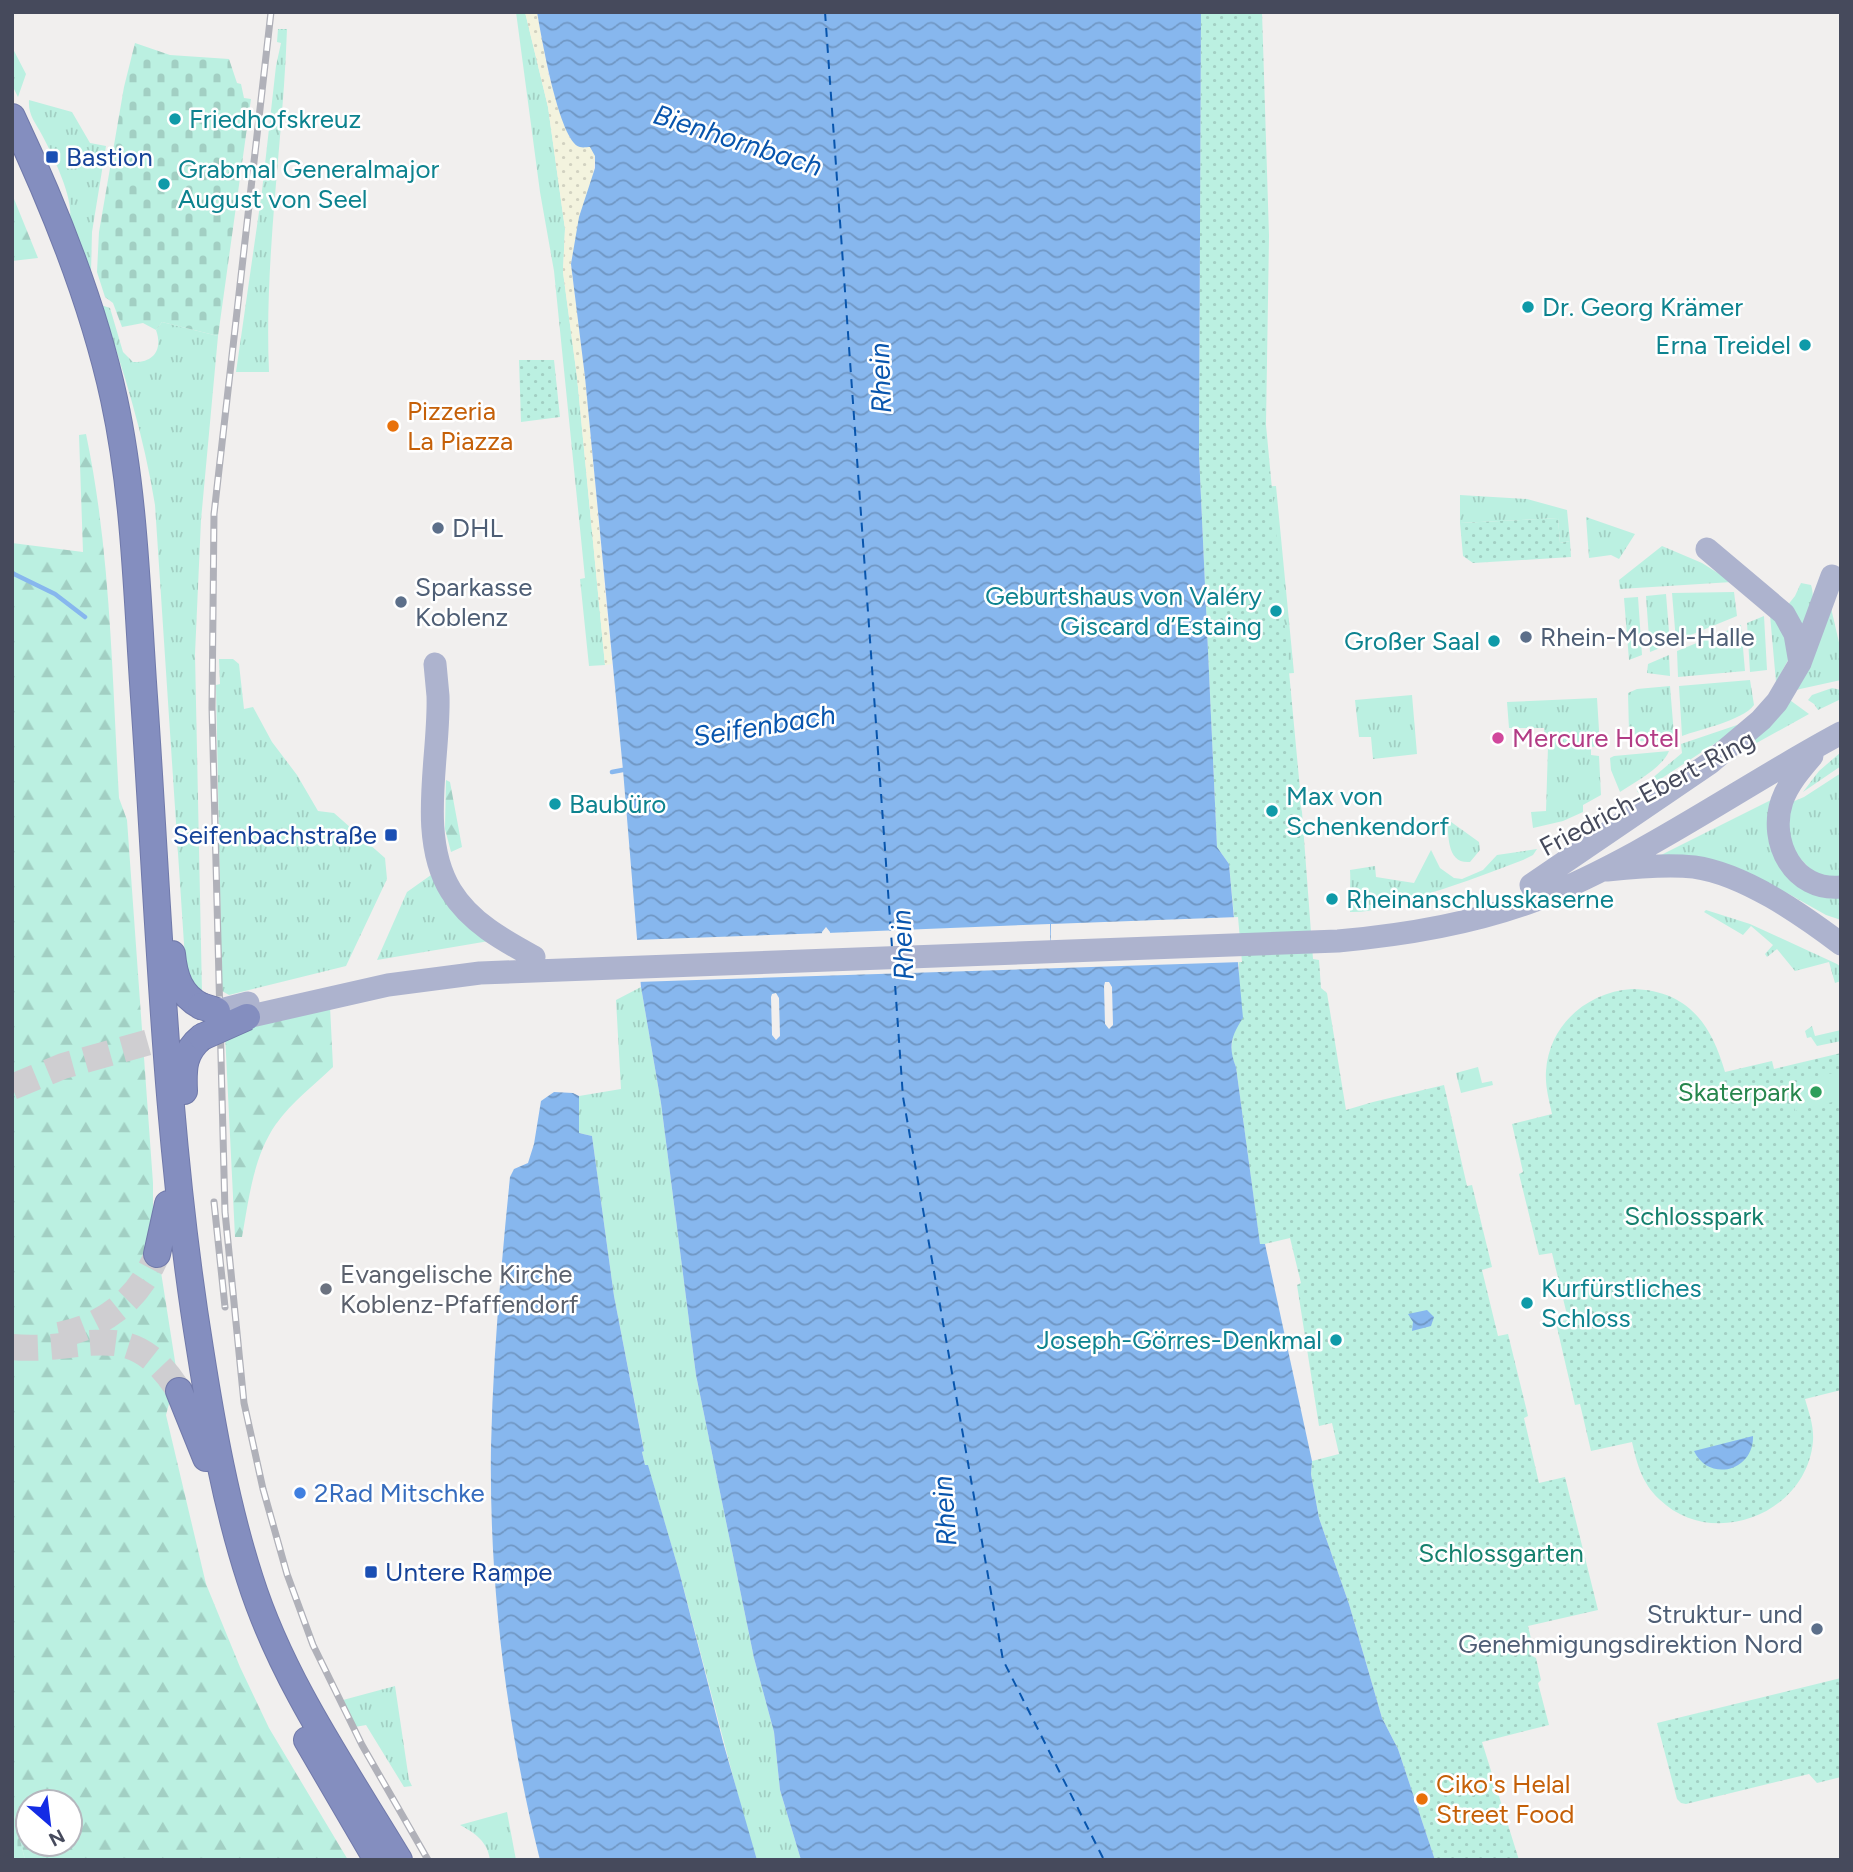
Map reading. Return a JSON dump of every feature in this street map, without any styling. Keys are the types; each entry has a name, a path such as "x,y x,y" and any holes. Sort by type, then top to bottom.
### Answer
{"highway":[{"path":"18,116 127,420 141,502 157,677 174,967 177,980 204,1019"},
{"path":"12,162 56,268 78,332 113,464 123,569 168,1204 185,1337 210,1468 233,1566 257,1636 308,1743 377,1860"},
{"path":"101,346 119,427 133,552 174,1153 186,1260 207,1393 236,1529 263,1617 302,1695 399,1860"},
{"path":"174,1030 204,1019 247,1017"},
{"path":"204,1019 186,1056 183,1076 194,1218 206,1305 223,1410 245,1511 268,1596 302,1695"},
{"path":"157,1254 168,1204"},
{"path":"179,1391 210,1468"}],"main road":[{"path":"1707,549 1784,614 1795,634 1800,663"},
{"path":"1531,885 1735,744 1770,710 1800,663 1832,576"},
{"path":"435,664 438,696 433,820 435,847 442,872 451,890 478,922 501,940 534,957"},
{"path":"1836,730 1793,780 1785,795 1778,821 1778,834 1790,864 1806,880 1818,886 1841,887"},
{"name":"Friedrich-Ebert-Ring","path":"1435,920 1531,885 1625,842 1755,767 1836,730"},
{"name":"Friedrich-Ebert-Ring","path":"1435,920 1478,919 1538,899 1597,872 1836,730"},
{"path":"1597,872 1670,867 1703,869 1748,886 1801,915 1841,944"},
{"path":"1801,915 1841,928"},
{"path":"247,1017 388,985 581,962 1338,935 1435,920"},
{"path":"204,1019 338,980 444,963 534,957 581,962"}],"green space":[{"path":"516,12 525,12 548,107 565,229 563,272 577,377 605,665 589,666 580,579 585,578 554,271 540,192"},
{"name":"Schlossgarten","path":"1201,12 1262,12 1269,236 1266,425 1313,959 1319,960 1321,988 1327,993 1346,1110 1444,1085 1467,1186 1472,1185 1492,1267 1482,1270 1498,1336 1508,1334 1528,1416 1524,1418 1539,1483 1565,1477 1598,1610 1528,1626 1533,1647 1532,1656 1536,1658 1541,1680 1538,1683 1549,1725 1482,1742 1519,1860 1435,1860 1398,1749 1382,1718 1349,1604 1319,1518 1311,1474 1312,1461 1339,1454 1332,1423 1319,1426 1297,1285 1301,1283 1290,1238 1260,1245 1236,1067 1231,1055 1239,968 1229,864 1217,847 1199,454"},
{"path":"278,29 287,29 271,244 269,372 236,372 281,43 277,42"},
{"path":"135,43 170,55 229,59 237,83 241,84 244,98 251,99 218,336 162,322 156,330 143,323 122,327 113,303 105,297 97,272 99,232 124,87"},
{"path":"12,47 26,74 18,97 12,85"},
{"path":"29,100 72,112 90,143 106,146 92,232 91,272 70,217 61,175 31,114"},
{"path":"12,194 38,258 12,261"},
{"path":"101,305 110,308 123,352 133,362 146,360 155,354 158,343 156,330 162,322 218,336 201,520 195,654 202,993 191,980 185,959 155,505 132,404"},
{"path":"519,360 554,360 560,417 521,422"},
{"path":"86,434 106,570 119,798 127,820 153,1183 153,1221 177,1374 166,1415 206,1584 240,1667 269,1728 348,1860 25,1860 84,1858 84,1788 14,1788 14,1815 12,1807 12,543 83,552 79,435"},
{"path":"1276,486 1294,673 1280,674 1259,487"},
{"path":"1460,495 1527,499 1567,510 1570,541 1560,543 1558,518 1460,523"},
{"path":"1586,517 1635,534 1619,559 1611,555 1589,558"},
{"path":"1558,518 1560,543 1570,541 1571,557 1473,563 1463,556 1460,523"},
{"path":"1662,546 1702,563 1732,582 1620,589 1619,580"},
{"path":"1801,583 1811,585 1813,599 1802,642 1787,606"},
{"path":"1734,592 1737,616 1676,641 1672,593"},
{"path":"1666,594 1670,644 1650,652 1646,596"},
{"path":"1638,597 1642,655 1629,660 1624,598"},
{"path":"1831,608 1841,651 1841,680 1791,691"},
{"path":"1775,613 1792,653 1776,682 1770,615"},
{"path":"1764,616 1767,670 1750,672 1747,623"},
{"path":"1741,625 1745,671 1678,677 1677,651"},
{"path":"1669,655 1670,676 1647,673 1648,664"},
{"path":"219,659 233,659 239,664 244,709 253,707 272,742 297,775 318,811 334,813 385,858 387,879 346,966 229,995 222,991 216,685 220,684"},
{"path":"1750,680 1754,705 1748,711 1731,720 1682,736 1679,686"},
{"path":"1670,686 1674,735 1664,740 1639,741 1631,736 1628,693 1637,689"},
{"path":"1832,688 1841,690 1841,699 1818,710 1808,700 1812,695"},
{"path":"1412,695 1417,754 1373,759 1371,737 1359,737 1355,700"},
{"path":"1597,698 1600,746 1591,747 1591,755 1599,756 1601,795 1583,805 1583,812 1563,821 1533,828 1531,812 1546,811 1548,747 1542,746 1542,741 1545,741 1544,728 1509,728 1507,702"},
{"path":"1787,698 1809,714 1706,771"},
{"path":"1743,723 1639,793 1637,791 1682,753 1681,744"},
{"path":"1669,751 1654,769 1620,792 1611,770 1610,758"},
{"path":"1841,752 1841,766 1803,792 1819,771"},
{"path":"1841,773 1841,880 1820,879 1788,846 1790,803"},
{"path":"446,780 450,782 462,847 451,852 445,829"},
{"path":"1777,797 1772,840 1841,893 1841,920 1826,915 1787,893 1661,855"},
{"path":"1447,819 1479,842 1480,850 1470,862 1462,861 1453,853"},
{"path":"1537,849 1533,855 1523,860 1455,885 1383,908 1350,912 1350,870 1375,866 1376,877 1414,883 1431,850 1440,868 1454,878 1462,879 1483,870 1497,855"},
{"path":"431,875 442,897 489,941 377,960 407,892"},
{"path":"1706,910 1750,924 1837,964 1841,967 1841,981 1835,983 1829,962 1795,971 1777,949 1767,957 1765,954 1773,945 1751,926 1743,935 1704,912"},
{"path":"641,987 661,1103 696,1375 754,1658 774,1732 780,1790 801,1860 757,1860 745,1822 679,1571 648,1466 645,1465 614,1296 592,1136 579,1133 579,1096 621,1089 616,1000"},
{"name":"Schlosspark","path":"1632,989 1668,995 1694,1012 1712,1038 1725,1072 1772,1061 1774,1069 1841,1053 1841,1390 1805,1399 1813,1441 1807,1467 1794,1488 1776,1505 1754,1517 1729,1523 1705,1522 1681,1514 1659,1499 1644,1480 1632,1442 1591,1451 1580,1404 1575,1405 1556,1323 1568,1319 1552,1253 1539,1255 1519,1174 1523,1172 1512,1124 1552,1114 1546,1071 1554,1039 1573,1014 1586,1004 1616,991"},
{"path":"330,1006 333,1067 289,1108 268,1137 253,1179 242,1237 235,1237 225,1034"},
{"path":"1812,1026 1815,1036 1841,1030 1841,1041 1817,1046 1811,1037 1807,1038 1805,1031"},
{"path":"1478,1067 1482,1083 1492,1081 1493,1085 1461,1093 1456,1073"},
{"name":"Skaterpark","path":"1841,1071 1841,1100 1795,1111 1789,1084"},
{"path":"1841,1678 1841,1777 1817,1783 1809,1774 1686,1804 1677,1799 1657,1723"},
{"path":"395,1686 412,1786 404,1787 366,1725 355,1727 343,1700"},
{"path":"12,1807 14,1858 25,1860 12,1860"},
{"path":"507,1812 516,1860 490,1860 487,1848 480,1839 460,1825"}],"sand":[{"path":"525,12 537,12 549,77 570,138 590,146 595,156 593,179 571,264 585,377 612,664 605,665 577,377 563,272 565,229 548,107"}],"water":[{"path":"537,12 1201,12 1199,454 1217,847 1229,864 1243,1018 1233,1036 1232,1053 1260,1244 1265,1244 1312,1461 1311,1474 1319,1518 1349,1604 1382,1718 1398,1749 1435,1860 801,1860 780,1790 774,1732 754,1658 696,1375 661,1103 641,987 585,377 571,264 579,217 595,168 595,156 590,147 580,147 572,141 565,127 552,86","holes":["826,927 830,932 831,971 824,970 822,932","1105,982 1109,982 1112,987 1113,1025 1109,1029 1105,1024","776,993 779,998 780,1036 776,1040 772,1035 772,994"]},
{"path":"554,1092 579,1096 579,1133 592,1136 614,1296 644,1451 642,1452 679,1571 757,1860 540,1860 517,1755 502,1653 493,1550 491,1447 498,1312 510,1177 514,1169 528,1163 541,1101"},
{"path":"1427,1310 1434,1317 1431,1326 1412,1331 1413,1322 1408,1314"},
{"path":"1753,1436 1746,1458 1730,1469 1710,1467 1701,1461 1694,1451"}],"pier":[{"path":"1238,917 1242,962 637,982 634,940 826,933 828,971 827,933 1050,924 1051,963 1051,924"}],"waterway":[{"name":"Seifenbach","path":"12,573 55,594 85,617"},
{"name":"Seifenbach","path":"612,772 628,769"}],"ferry route":[{"path":"825,12 892,947"},
{"path":"894,970 903,1097 1003,1660 1104,1860"}],"tunnel":[{"path":"12,1087 63,1066 175,1035"},
{"path":"59,1335 91,1325 119,1308 141,1284 157,1254"},
{"path":"12,1347 38,1348 104,1342 124,1345 142,1352 161,1367 179,1391"}],"railway":[{"path":"271,12 214,514 212,708 225,1212 244,1403 263,1489 287,1574 313,1645 362,1745 428,1860"},
{"path":"214,1202 225,1307"}],"place":[{"name":"Friedhofskreuz","path":"175,119"},
{"name":"Bastion","path":"52,157"},
{"name":"Grabmal Generalmajor August von Seel","path":"164,184"},
{"name":"Dr. Georg Krämer","path":"1528,307"},
{"name":"Erna Treidel","path":"1805,345"},
{"name":"Pizzeria La Piazza","path":"393,426"},
{"name":"DHL","path":"438,528"},
{"name":"Sparkasse Koblenz","path":"401,602"},
{"name":"Geburtshaus von Valéry Giscard d’Estaing","path":"1276,611"},
{"name":"Rhein-Mosel-Halle","path":"1526,637"},
{"name":"Großer Saal","path":"1494,641"},
{"name":"Mercure Hotel","path":"1498,738"},
{"name":"Baubüro","path":"555,804"},
{"name":"Max von Schenkendorf","path":"1272,811"},
{"name":"Seifenbachstraße","path":"391,835"},
{"name":"Rheinanschlusskaserne","path":"1332,899"},
{"name":"Skaterpark","path":"1816,1092"},
{"name":"Evangelische Kirche Koblenz-Pfaffendorf","path":"326,1289"},
{"name":"Kurfürstliches Schloss","path":"1527,1303"},
{"name":"Joseph-Görres-Denkmal","path":"1336,1340"},
{"name":"2Rad Mitschke","path":"300,1493"},
{"name":"Untere Rampe","path":"371,1572"},
{"name":"Struktur- und Genehmigungsdirektion Nord","path":"1817,1629"},
{"name":"Ciko's Helal Street Food","path":"1422,1799"}],"water label":[{"name":"Bienhornbach","path":"738,140"},
{"name":"Rhein","path":"880,378"},
{"name":"Rhein","path":"902,945"},
{"name":"Rhein","path":"944,1511"}]}
